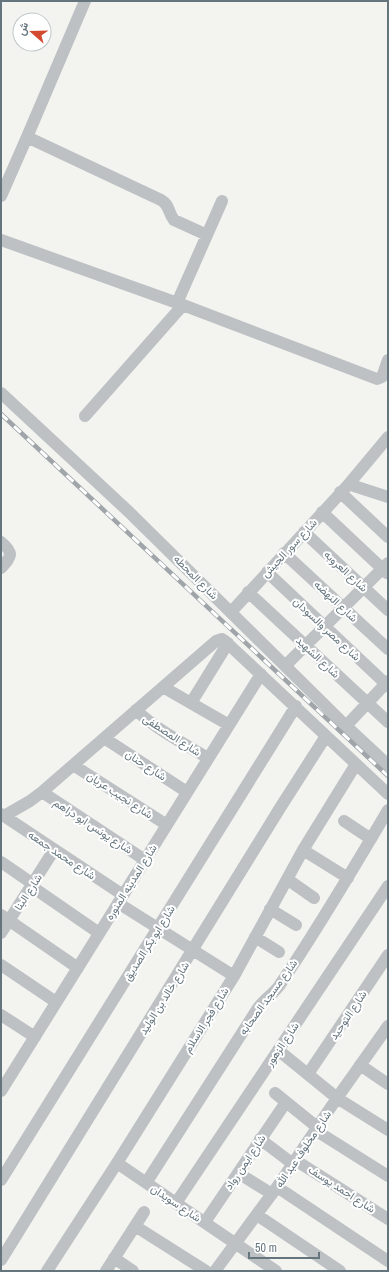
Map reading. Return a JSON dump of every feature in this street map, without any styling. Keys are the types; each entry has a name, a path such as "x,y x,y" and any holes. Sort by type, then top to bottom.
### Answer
{"street":[{"path":"1,196 85,1"},
{"path":"27,137 161,200 167,205 171,217 174,220 207,235"},
{"path":"85,416 180,304 222,201"},
{"path":"1,240 180,304 377,379 382,377 388,360"},
{"name":"شارع المحطه","path":"1,393 129,512 346,726 388,765"},
{"name":"شارع سور الجيش","path":"231,612 344,489 388,437"},
{"path":"386,532 344,489 352,484 388,497"},
{"path":"285,666 363,587 386,568 322,512"},
{"name":"شارع العروبه","path":"304,532 388,610"},
{"path":"1,542 9,549 10,558 1,568"},
{"name":"شارع النهضه","path":"284,553 388,649"},
{"name":"شارع مصر والسودان","path":"267,572 387,683"},
{"name":"شارع الشهيد","path":"248,592 388,722"},
{"path":"3,815 30,801 42,792 219,639 225,640 388,794"},
{"path":"191,703 228,643"},
{"name":"شارع المدينه المنوره","path":"1,1091 6,1073 35,1037 261,674"},
{"path":"346,726 387,683"},
{"path":"163,687 229,725"},
{"name":"شارع ابو بكر الصديق","path":"1,1180 296,706"},
{"name":"شارع المصطفى","path":"136,710 147,721 162,731 208,758"},
{"name":"شارع خالد بن الوليد","path":"1,1260 276,814 326,736"},
{"name":"شارع حنان","path":"104,738 187,792"},
{"name":"شارع فجر الاسلام","path":"47,1271 117,1163 234,976 303,850 356,764"},
{"name":"شارع نجيب عريان","path":"73,765 167,825"},
{"name":"شارع يونس ابو دراهم","path":"42,792 145,860"},
{"name":"شارع مسجد الصحابه","path":"146,1183 258,1008 278,987 320,923 388,810"},
{"name":"شارع محمد جمعه","path":"3,815 54,850 158,928 234,976"},
{"path":"344,821 371,839"},
{"name":"شارع البنا","path":"1,934 5,918 32,885 54,850"},
{"path":"303,850 348,878"},
{"path":"1,862 100,933"},
{"path":"287,879 314,898"},
{"name":"شارع الزهور","path":"176,1203 388,886"},
{"path":"270,909 296,925"},
{"path":"5,918 78,968"},
{"path":"255,937 279,952"},
{"name":"شارع التوحيد","path":"308,1074 388,955"},
{"path":"1,965 56,1002"},
{"path":"1,1015 35,1037"},
{"name":"شارع مخلوف عبد الله","path":"215,1271 274,1191 360,1065 387,1031"},
{"path":"278,1050 337,1098 388,1130"},
{"path":"360,1065 388,1084"},
{"path":"274,1093 316,1129 388,1176"},
{"name":"شارع ايمن رواد","path":"205,1222 286,1102"},
{"name":"شارع احمد يوسف","path":"260,1139 294,1162 388,1219"},
{"name":"شارع سويدان","path":"117,1163 276,1271"},
{"path":"238,1173 274,1191 388,1261"},
{"path":"106,1271 144,1212"},
{"path":"257,1215 340,1271"},
{"path":"135,1226 206,1271"},
{"path":"114,1258 134,1271"}],"railway":[{"path":"1,414 388,776"}]}
